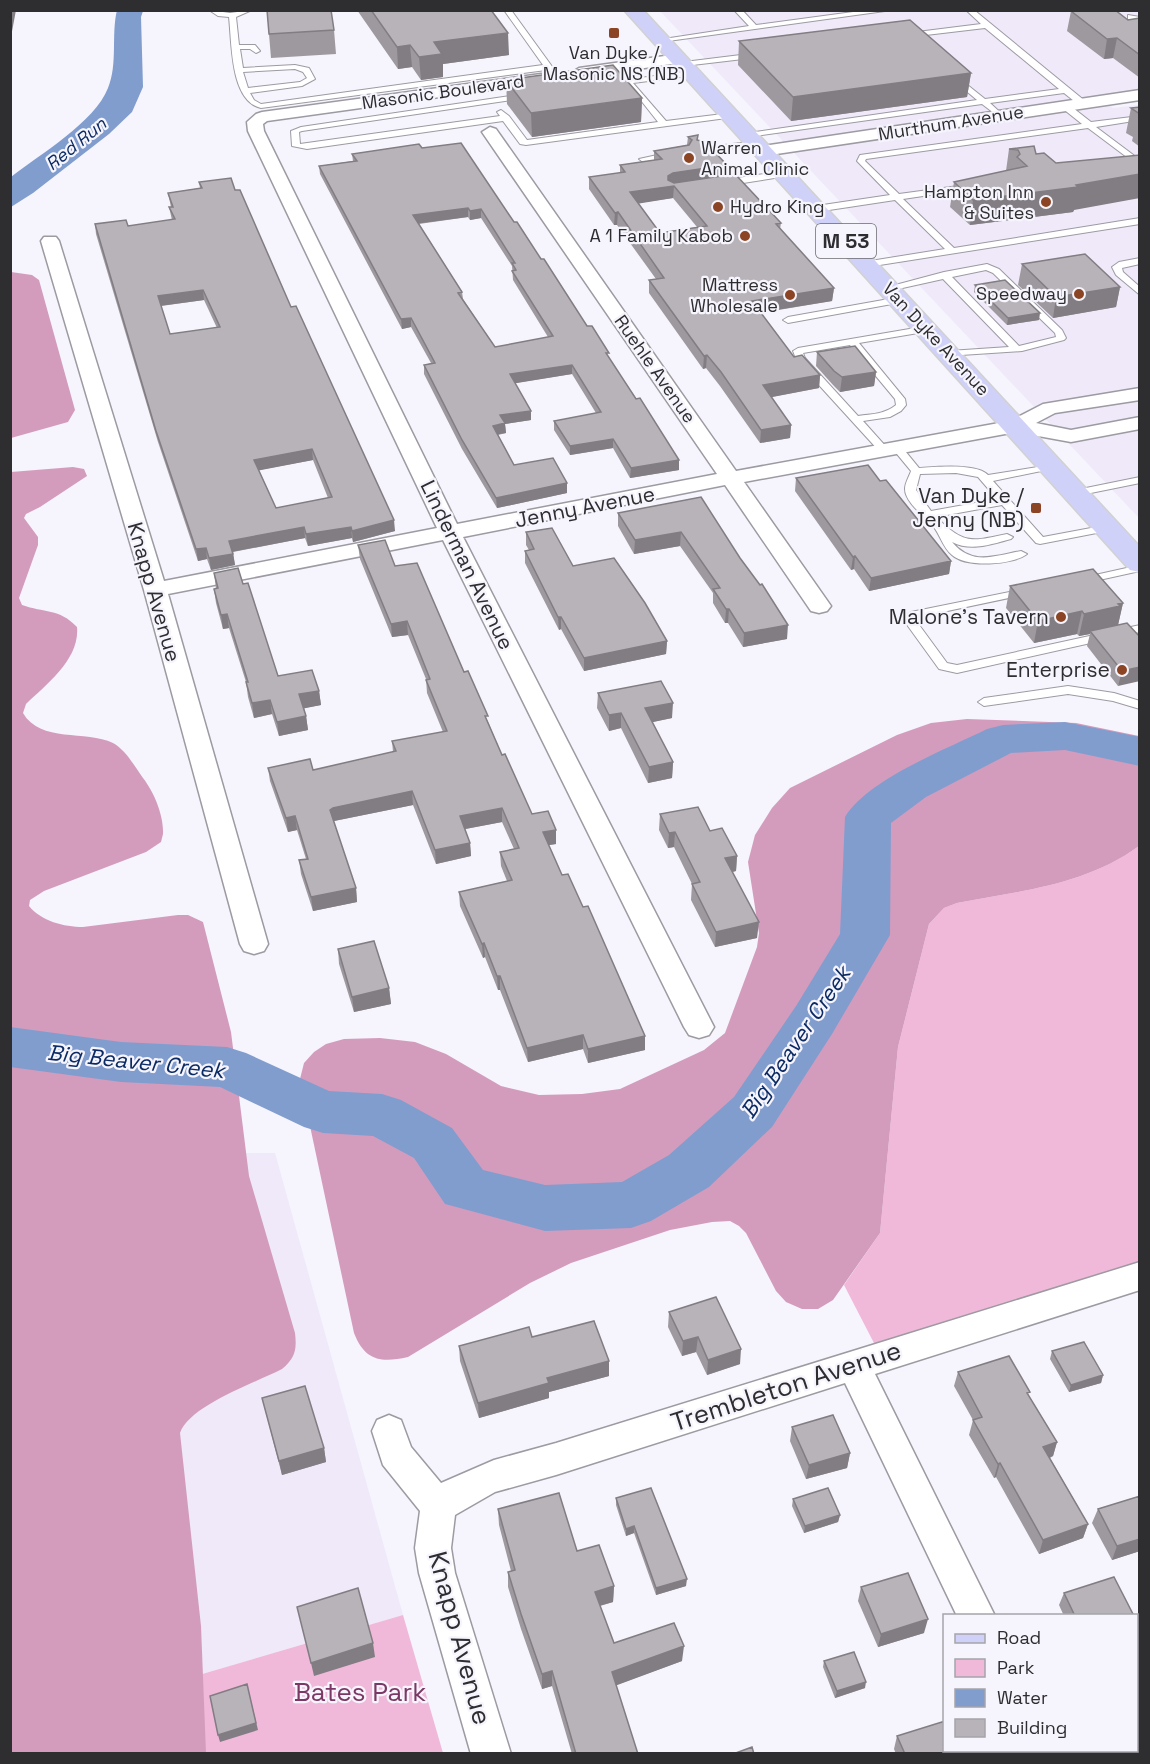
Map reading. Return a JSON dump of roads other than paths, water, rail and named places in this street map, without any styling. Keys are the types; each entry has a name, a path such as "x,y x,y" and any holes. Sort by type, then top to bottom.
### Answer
{"main road":[{"name":"Van Dyke Avenue","path":"633,10 1016,426 1140,566"}],"street":[{"name":"Masonic Boulevard","path":"278,114 552,72 685,65"},
{"name":"Murthum Avenue","path":"756,143 999,115 1065,98 1082,103 1140,95"},
{"name":"Linderman Avenue","path":"278,114 262,117 255,122 256,131 282,180 451,534 699,1028"},
{"name":"Ruehle Avenue","path":"490,132 819,606"},
{"name":"Knapp Avenue","path":"50,241 154,590 254,944"},
{"path":"1016,426 1050,408 1140,394"},
{"path":"1016,426 1071,436 1140,423"},
{"name":"Jenny Avenue","path":"154,590 730,478 1016,426"},
{"name":"Trembleton Avenue","path":"438,1506 479,1480 556,1459 1140,1276"},
{"path":"853,1365 976,1614"},
{"path":"389,1431 395,1454 438,1506"},
{"name":"Knapp Avenue","path":"438,1506 433,1548 437,1573 491,1754"}],"lane":[{"path":"212,10 220,15 232,15 249,10"},
{"path":"507,10 552,72"},
{"path":"737,10 755,28"},
{"path":"661,40 755,28 840,13 889,10"},
{"path":"969,10 1065,98 1088,125 1136,163"},
{"path":"232,15 245,91 249,100 261,106 403,87 465,84"},
{"path":"1131,17 1140,19"},
{"path":"896,37 987,26"},
{"path":"908,36 916,43"},
{"path":"236,47 252,48 256,55 256,69"},
{"path":"605,85 651,78 685,65 765,54"},
{"path":"240,70 302,68 311,79 302,84 245,91"},
{"path":"950,72 999,115"},
{"path":"441,74 465,84 474,103"},
{"path":"403,87 419,77"},
{"path":"627,82 664,124"},
{"path":"506,117 307,147 296,146 295,131 301,129 537,94"},
{"path":"701,150 756,143 983,102 1065,98"},
{"path":"493,100 526,143 730,116"},
{"path":"952,251 864,165 861,160 863,157 1140,118"},
{"path":"643,159 685,153"},
{"path":"1122,162 1136,163"},
{"path":"718,184 784,174"},
{"path":"816,209 976,184"},
{"path":"867,264 1140,221"},
{"path":"1140,261 1117,267 1119,273 1140,292"},
{"path":"788,320 895,294 944,275 987,267 996,271 1059,332 1061,338 1016,348 949,354"},
{"path":"944,275 1016,348"},
{"path":"927,329 802,350 797,354 854,419 916,471 971,471 986,479 1042,544 1041,549 1025,553 977,562 968,561 951,551 939,527"},
{"path":"852,341 900,399 901,405 889,414 854,419"},
{"path":"986,479 1052,466"},
{"path":"916,471 910,485 911,494 939,527 951,537 969,543 1011,536 1035,536 1107,528"},
{"path":"1076,493 1140,480"},
{"path":"929,515 1005,501"},
{"path":"1067,584 1140,566"},
{"path":"1032,591 915,614 910,617 911,622 943,666 957,669 1140,628"},
{"path":"984,702 1068,690 1114,697 1140,705"}],"water":[{"name":"Red Run","path":"117,10 143,11 141,17 143,87 132,112 109,134 33,193 11,207 11,177 79,125 101,101 108,88 113,69"}],"waterway":[{"name":"Big Beaver Creek","path":"10,1047 121,1062 227,1067 323,1112 382,1115 433,1143 465,1188 545,1208 631,1205 689,1171 753,1112 814,1020 865,935 868,817 910,786 1003,739 1065,736 1140,752"}],"place":[{"name":"Van Dyke / Masonic NS (NB)","path":"614,33"},
{"name":"Warren Animal Clinic","path":"689,158"},
{"name":"Hampton Inn & Suites","path":"1046,202"},
{"name":"Hydro King","path":"718,207"},
{"name":"A 1 Family Kabob","path":"745,236"},
{"name":"Speedway","path":"1079,294"},
{"name":"Mattress Wholesale","path":"790,295"},
{"name":"Van Dyke / Jenny (NB)","path":"1036,508"},
{"name":"Malone's Tavern","path":"1061,617"},
{"name":"Enterprise","path":"1122,670"}],"park label":[{"name":"Bates Park","path":"360,1692"}]}
